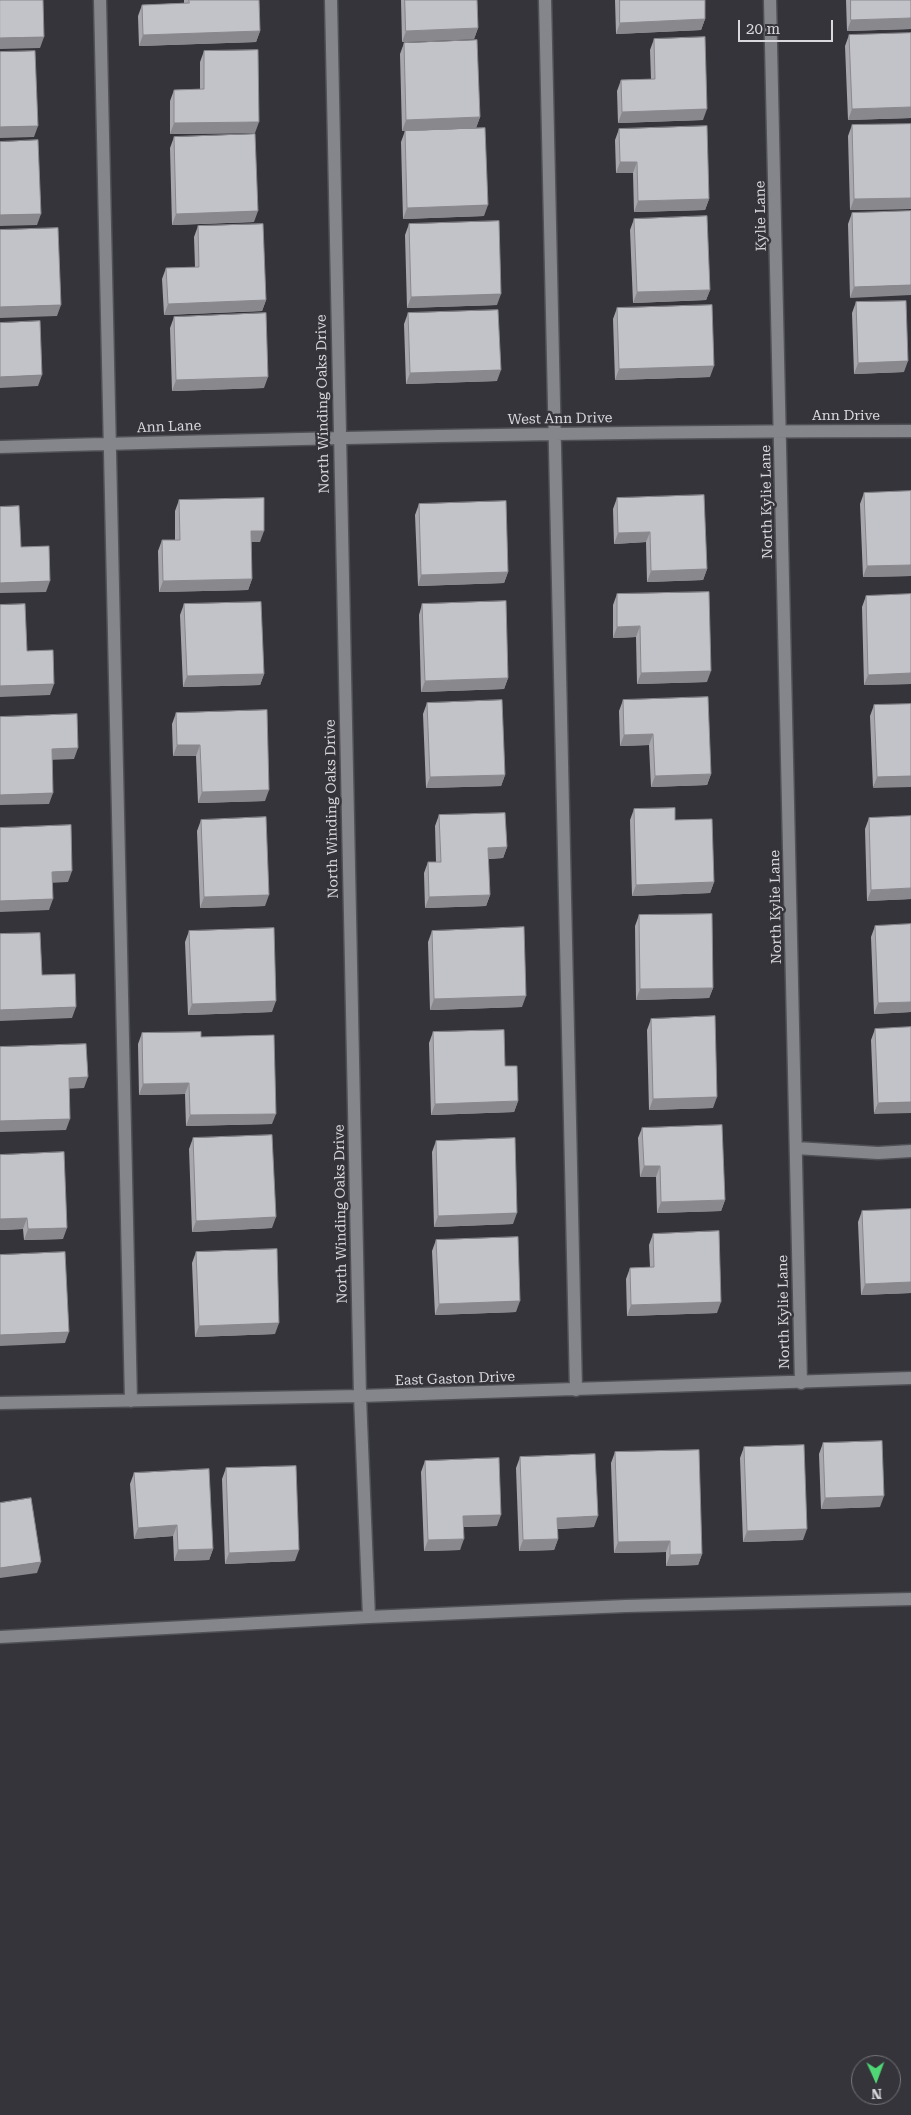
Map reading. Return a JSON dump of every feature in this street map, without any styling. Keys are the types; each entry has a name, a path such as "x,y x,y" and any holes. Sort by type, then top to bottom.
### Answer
{"street":[{"path":"100,0 131,1401"},
{"name":"North Winding Oaks Drive","path":"331,0 360,1396 369,1617"},
{"path":"545,0 576,1390"},
{"name":"Kylie Lane","path":"770,0 781,431"},
{"name":"West Ann Drive","path":"339,437 781,431"},
{"name":"Ann Drive","path":"781,431 911,431"},
{"name":"North Kylie Lane","path":"781,431 801,1383"},
{"name":"Ann Lane","path":"0,447 339,437"},
{"path":"796,1148 878,1153 911,1151"},
{"name":"East Gaston Drive","path":"0,1403 360,1396 911,1378"},
{"path":"0,1637 369,1617 626,1606 911,1599"}],"building":[{"path":"0,0 43,0 44,37 0,38"},
{"path":"189,0 259,0 260,31 143,35 142,5 189,3"},
{"path":"405,0 477,0 478,28 406,31"},
{"path":"620,0 705,0 705,19 620,23"},
{"path":"851,0 911,0 911,18 851,20"},
{"path":"911,33 911,107 852,109 849,35"},
{"path":"705,37 707,109 622,112 621,80 655,79 654,39"},
{"path":"477,40 480,117 406,120 404,43"},
{"path":"258,50 259,122 174,123 174,90 204,89 204,51"},
{"path":"35,51 38,126 0,127 0,52"},
{"path":"911,124 911,198 854,199 852,125"},
{"path":"707,126 709,199 638,201 637,162 620,162 619,129"},
{"path":"485,128 488,205 407,208 405,131"},
{"path":"255,134 258,211 176,214 174,137"},
{"path":"38,140 41,214 0,215 0,142"},
{"path":"911,211 911,285 854,287 852,213"},
{"path":"707,216 710,290 637,292 634,219"},
{"path":"499,221 501,294 411,297 409,224"},
{"path":"263,224 266,300 168,304 166,268 199,267 198,226"},
{"path":"58,228 61,305 0,307 0,230"},
{"path":"906,301 908,361 858,363 856,302"},
{"path":"712,305 714,366 619,369 617,308"},
{"path":"498,310 501,370 410,373 408,313"},
{"path":"266,313 268,377 176,380 174,317"},
{"path":"40,321 42,375 0,377 0,323"},
{"path":"911,491 911,565 867,566 864,493"},
{"path":"704,495 707,569 651,571 650,532 618,533 617,498"},
{"path":"264,498 264,531 251,531 252,579 163,581 162,540 180,540 179,500"},
{"path":"506,501 508,572 421,575 419,504"},
{"path":"19,506 21,547 49,546 50,581 0,583 0,507"},
{"path":"709,592 711,671 641,673 640,626 617,627 617,594"},
{"path":"911,594 911,673 868,675 866,596"},
{"path":"506,601 508,678 425,681 422,604"},
{"path":"261,602 264,674 187,676 184,604"},
{"path":"25,604 27,651 53,650 54,684 0,686 0,605"},
{"path":"708,697 711,774 655,776 653,734 624,735 623,700"},
{"path":"502,700 505,775 430,777 427,703"},
{"path":"911,704 911,776 877,777 874,705"},
{"path":"267,710 269,790 202,792 200,745 177,745 176,713"},
{"path":"77,714 78,748 52,749 53,793 0,795 0,717"},
{"path":"675,808 675,820 712,819 714,882 636,885 634,809"},
{"path":"505,813 507,847 488,848 490,895 429,897 428,862 441,862 439,815"},
{"path":"911,816 911,888 871,890 869,818"},
{"path":"266,817 269,895 204,897 201,820"},
{"path":"71,825 72,871 52,872 53,899 0,901 0,828"},
{"path":"712,914 713,988 640,989 639,915"},
{"path":"911,924 911,1002 878,1003 875,926"},
{"path":"524,927 526,996 434,999 432,931"},
{"path":"274,928 276,1001 192,1004 189,931"},
{"path":"40,933 42,975 75,974 76,1007 0,1010 0,934"},
{"path":"715,1016 717,1097 653,1099 651,1019"},
{"path":"911,1027 911,1102 878,1103 875,1029"},
{"path":"504,1030 505,1066 517,1066 518,1101 435,1104 433,1032"},
{"path":"201,1032 201,1037 274,1035 276,1114 190,1115 189,1083 143,1084 142,1033"},
{"path":"86,1044 88,1077 69,1078 70,1119 0,1121 0,1047"},
{"path":"722,1125 725,1200 661,1202 660,1166 644,1166 642,1128"},
{"path":"272,1135 276,1217 196,1221 193,1138"},
{"path":"515,1138 517,1213 438,1216 436,1141"},
{"path":"64,1152 67,1228 28,1229 27,1218 0,1219 0,1155"},
{"path":"911,1209 911,1282 865,1284 862,1211"},
{"path":"719,1231 721,1302 631,1305 630,1268 654,1267 653,1234"},
{"path":"518,1237 520,1301 439,1304 436,1240"},
{"path":"277,1249 279,1323 199,1326 196,1252"},
{"path":"65,1252 69,1332 0,1335 0,1255"},
{"path":"882,1441 884,1496 825,1498 823,1443"},
{"path":"804,1445 807,1529 747,1531 744,1447"},
{"path":"699,1450 702,1554 670,1555 670,1541 618,1542 615,1452"},
{"path":"595,1454 598,1516 557,1518 558,1539 523,1540 520,1457"},
{"path":"499,1458 501,1515 463,1516 464,1539 428,1540 425,1461"},
{"path":"296,1466 299,1550 229,1553 226,1468"},
{"path":"209,1469 213,1549 178,1550 177,1525 138,1528 134,1473"},
{"path":"31,1498 41,1562 0,1568 0,1503"}]}
